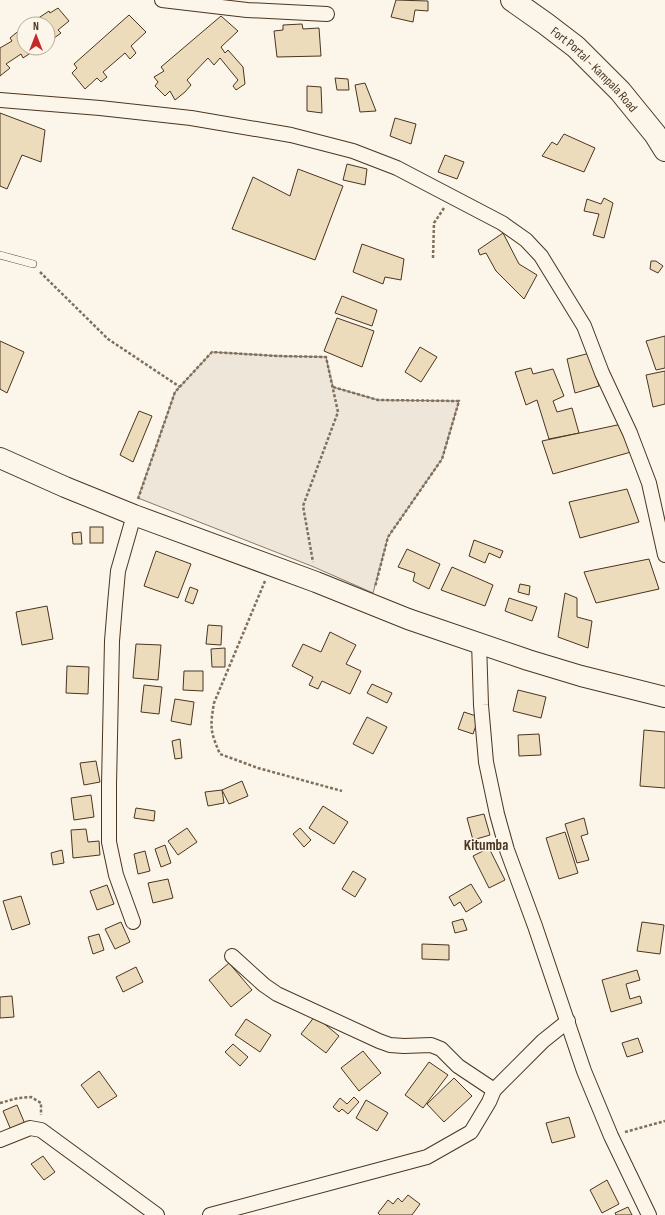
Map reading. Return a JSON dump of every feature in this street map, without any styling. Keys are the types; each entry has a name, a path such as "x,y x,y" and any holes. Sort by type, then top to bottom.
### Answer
{"highway":[{"name":"Fort Portal - Kampala Road","path":"512,0 576,47 620,91 655,134 665,150"}],"street":[{"path":"162,0 247,10 327,14"},
{"path":"0,100 100,108 191,118 291,135 353,151 397,168 502,223 526,240 541,256 584,326 602,373 630,433 649,483 665,556"},
{"path":"0,458 134,516 316,582 408,619 528,660 581,676 665,698"},
{"path":"133,922 116,875 111,848 109,785 112,641 118,571 134,516"},
{"path":"479,642 481,705 486,762 497,814 507,850 568,1021 584,1071 611,1136 649,1215"},
{"path":"232,956 277,994 385,1043 404,1046 431,1045 442,1049 458,1066 494,1090"},
{"path":"210,1215 427,1157 471,1132 489,1102 494,1090 543,1041 568,1021"},
{"path":"0,1140 30,1128 41,1130 157,1215"}],"lane":[{"path":"0,255 33,264"}],"path":[{"path":"433,258 434,223 453,197"},
{"path":"33,264 108,339 180,387"},
{"path":"134,516 138,498 175,392 212,352 326,357 338,412 303,506 316,582"},
{"path":"332,387 378,400 459,401 442,458 388,537 373,593"},
{"path":"272,566 214,703 210,724 213,739 220,754 258,768 342,791"},
{"path":"0,1103 18,1098 31,1097 41,1103 41,1130"},
{"path":"611,1136 665,1122"}],"shaded area":[{"path":"212,352 326,357 333,387 378,400 459,401 442,459 388,537 373,593 314,567 138,498 175,392"}],"building":[{"path":"396,0 428,1 428,11 415,10 413,22 391,17"},
{"path":"58,8 69,21 58,30 61,33 56,37 56,16 42,16 49,11 50,13"},
{"path":"129,15 146,32 131,46 136,53 130,59 125,53 103,72 107,77 101,82 97,78 85,89 72,73 77,68 74,64"},
{"path":"221,16 238,31 221,47 225,53 228,50 243,67 245,84 236,90 233,86 238,80 220,58 214,65 208,58 187,80 191,85 185,92 175,100 170,91 165,96 155,86 158,82 154,77 164,71 161,67"},
{"path":"302,24 303,29 319,28 321,56 277,57 274,31 283,30 283,25"},
{"path":"16,33 16,56 18,56 6,64 10,68 0,76 0,48 12,41 10,38"},
{"path":"335,78 348,79 349,90 337,90"},
{"path":"365,83 376,111 360,112 355,85"},
{"path":"307,86 321,87 322,113 307,111"},
{"path":"0,113 45,130 41,162 22,155 7,189 0,186"},
{"path":"395,118 416,124 411,144 390,136"},
{"path":"564,134 595,148 584,172 542,156 552,142 557,145"},
{"path":"445,155 464,162 457,179 438,172"},
{"path":"347,164 367,169 365,185 343,180"},
{"path":"298,169 343,186 315,260 232,229 253,177 290,196"},
{"path":"604,198 613,203 604,238 593,235 599,214 584,211 587,199 601,204"},
{"path":"503,233 519,264 537,275 524,299 496,271 486,253 480,255 478,250"},
{"path":"362,244 404,259 401,280 385,277 383,284 353,272"},
{"path":"651,261 656,261 663,266 658,273 650,269"},
{"path":"342,296 377,310 372,326 335,313"},
{"path":"337,318 374,331 362,367 324,351"},
{"path":"665,336 665,368 656,370 646,341"},
{"path":"0,341 24,352 7,393 0,389"},
{"path":"420,347 437,357 421,382 405,372"},
{"path":"590,353 599,386 575,393 567,359"},
{"path":"531,368 533,374 553,369 564,396 553,401 557,412 572,408 579,433 549,439 537,400 526,405 515,372"},
{"path":"665,371 665,404 653,407 646,375"},
{"path":"139,411 152,416 133,462 120,455"},
{"path":"622,424 631,452 553,474 542,441"},
{"path":"627,489 639,522 580,538 569,502"},
{"path":"90,527 103,527 103,543 90,543"},
{"path":"81,532 82,544 73,544 72,533"},
{"path":"474,540 503,551 500,558 489,553 485,563 469,556"},
{"path":"407,549 440,564 429,589 413,581 415,573 398,567"},
{"path":"156,551 191,564 178,598 144,586"},
{"path":"649,559 659,589 596,603 584,572"},
{"path":"452,567 493,585 485,606 441,590"},
{"path":"520,584 530,586 529,595 518,592"},
{"path":"190,587 198,590 193,604 185,601"},
{"path":"565,593 577,598 577,617 592,621 588,648 558,637"},
{"path":"509,598 537,607 532,621 505,611"},
{"path":"47,606 53,639 22,645 16,612"},
{"path":"208,625 222,626 221,645 206,644"},
{"path":"330,632 356,645 346,664 361,671 350,694 322,681 318,689 309,685 313,677 292,666 303,644 321,652"},
{"path":"136,644 161,645 158,680 133,678"},
{"path":"225,648 225,667 212,667 211,649"},
{"path":"67,666 89,667 88,694 66,693"},
{"path":"184,671 203,671 203,691 183,690"},
{"path":"372,684 392,693 387,703 367,693"},
{"path":"144,685 162,687 159,714 141,712"},
{"path":"518,690 546,697 541,718 513,711"},
{"path":"175,699 194,702 191,725 171,721"},
{"path":"464,712 479,717 473,734 458,729"},
{"path":"367,717 387,727 373,754 353,744"},
{"path":"644,730 665,732 665,788 640,786"},
{"path":"539,734 541,755 519,756 518,735"},
{"path":"180,739 182,758 175,759 172,741"},
{"path":"96,761 100,782 84,785 80,763"},
{"path":"242,781 248,796 229,804 222,790"},
{"path":"222,790 224,803 208,806 205,792"},
{"path":"91,795 94,817 74,820 71,798"},
{"path":"323,806 348,822 334,844 309,828"},
{"path":"136,808 155,811 154,821 134,818"},
{"path":"484,814 490,835 473,840 467,818"},
{"path":"584,818 588,834 581,836 589,860 577,863 565,824"},
{"path":"187,828 197,842 178,855 168,841"},
{"path":"300,828 311,840 304,847 293,834"},
{"path":"86,829 88,842 99,841 100,855 73,858 71,830"},
{"path":"565,832 578,873 559,879 546,838"},
{"path":"165,845 171,863 161,867 155,849"},
{"path":"489,848 505,880 489,888 473,856"},
{"path":"62,850 64,863 53,865 51,853"},
{"path":"145,851 150,871 138,874 134,854"},
{"path":"353,871 366,879 355,897 342,889"},
{"path":"168,879 173,898 153,903 148,883"},
{"path":"471,884 482,902 466,912 460,902 454,906 449,897"},
{"path":"107,885 114,904 97,910 90,891"},
{"path":"21,896 30,924 12,930 3,901"},
{"path":"463,919 467,930 455,933 452,922"},
{"path":"121,922 130,942 115,949 105,929"},
{"path":"642,922 664,925 660,954 637,951"},
{"path":"99,934 104,950 93,954 88,937"},
{"path":"422,944 449,945 449,960 422,959"},
{"path":"229,963 252,990 231,1007 209,980"},
{"path":"136,967 143,982 123,992 116,977"},
{"path":"637,970 640,980 626,984 630,999 640,996 642,1003 611,1012 602,980"},
{"path":"12,996 14,1017 0,1018 0,997"},
{"path":"315,1016 339,1036 326,1053 301,1034"},
{"path":"246,1019 271,1035 260,1052 235,1035"},
{"path":"638,1038 643,1052 627,1057 622,1043"},
{"path":"233,1044 248,1057 240,1066 225,1052"},
{"path":"363,1051 381,1073 359,1091 341,1068"},
{"path":"429,1062 448,1075 423,1108 405,1095"},
{"path":"99,1071 117,1096 98,1108 81,1085"},
{"path":"454,1078 472,1096 444,1122 427,1104"},
{"path":"354,1097 359,1102 348,1114 342,1109 339,1112 333,1107 340,1098 347,1104"},
{"path":"366,1100 388,1113 377,1131 356,1118"},
{"path":"17,1105 25,1124 11,1130 3,1111"},
{"path":"569,1117 575,1137 552,1143 546,1123"},
{"path":"43,1156 55,1172 44,1180 31,1164"},
{"path":"607,1180 619,1204 602,1213 590,1190"},
{"path":"408,1195 420,1204 412,1215 380,1215 378,1213 388,1200 393,1204 398,1198 402,1202"},
{"path":"628,1207 632,1215 616,1215 615,1213"}],"district":[{"name":"Kitumba","path":"486,845"}]}
